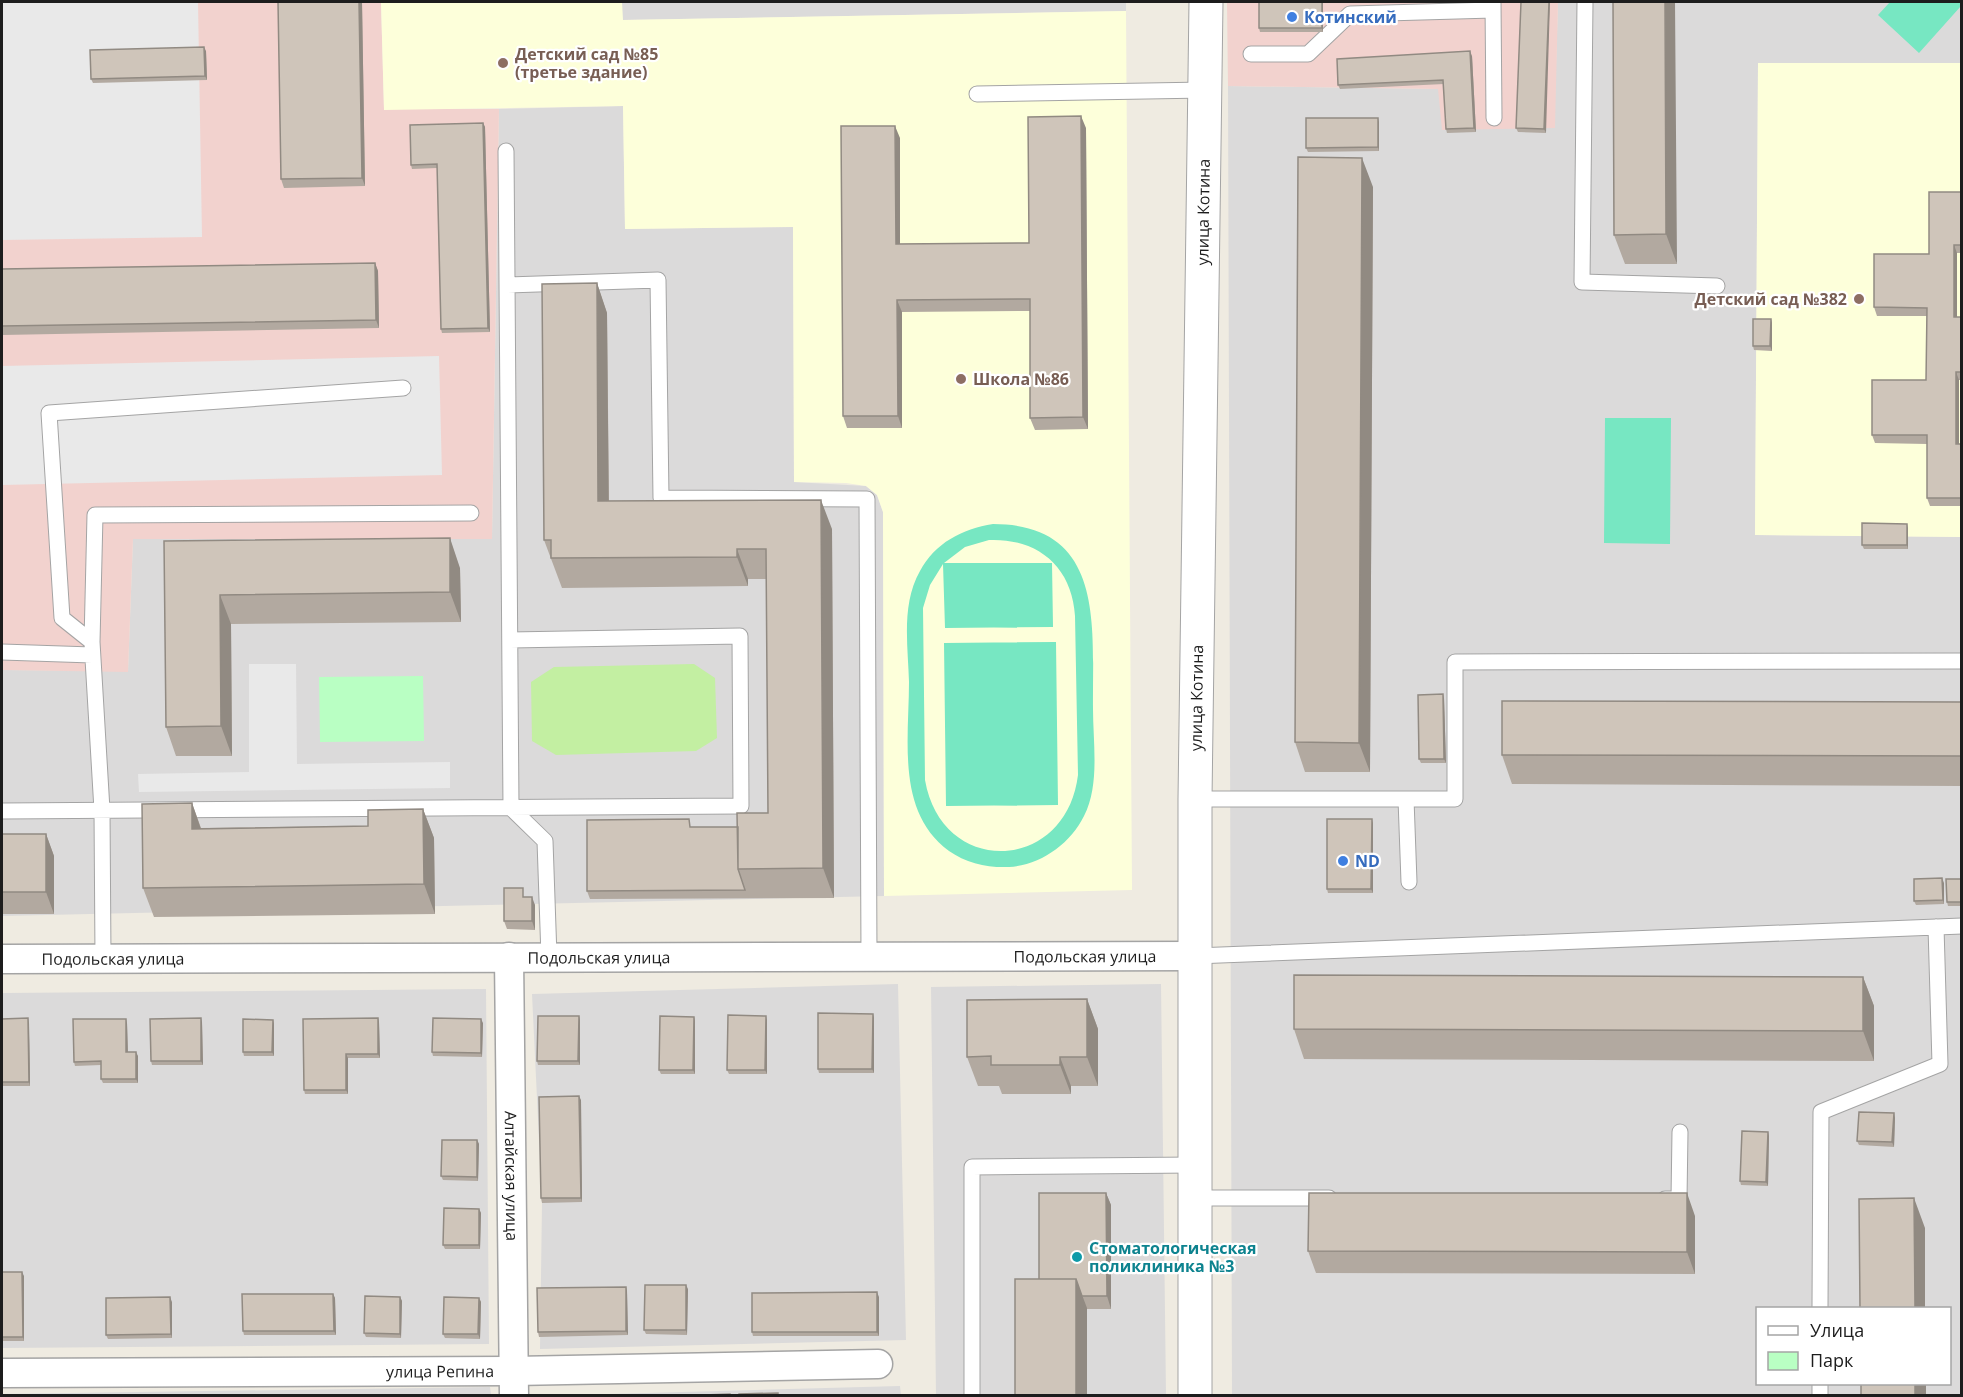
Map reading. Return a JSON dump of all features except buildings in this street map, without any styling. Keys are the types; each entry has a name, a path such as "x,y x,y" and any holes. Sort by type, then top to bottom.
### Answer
{"street":[{"name":"улица Котина","path":"1195,1395 1195,799 1206,2"},
{"name":"Подольская улица","path":"2,959 1195,956"},
{"name":"Алтайская улица","path":"509,957 514,1383"},
{"name":"улица Репина","path":"2,1373 514,1383 878,1364"}],"lane":[{"path":"1585,2 1582,282 1717,286"},
{"path":"1251,54 1308,54 1350,14 1493,6 1494,118"},
{"path":"977,94 1205,90"},
{"path":"506,151 511,808 544,841 549,957"},
{"path":"507,285 658,280 661,498 867,499 869,956"},
{"path":"92,649 62,618 49,413 403,388"},
{"path":"103,958 102,810 92,649 95,515 471,513"},
{"path":"2,811 741,806 740,636 510,640"},
{"path":"2,652 92,649"},
{"path":"1195,799 1455,799 1455,662 1962,661"},
{"path":"1406,799 1409,882"},
{"path":"1195,956 1962,926"},
{"path":"1820,1307 1821,1112 1940,1064 1936,927"},
{"path":"1655,1199 1679,1199 1680,1132"},
{"path":"972,1395 972,1167 1195,1165"},
{"path":"1195,1198 1349,1198"}],"shaded area":[{"path":"2,2 381,2 384,109 499,109 492,539 133,539 128,672 2,670"},
{"path":"2,2 198,2 202,237 2,240"},
{"name":"Школа №86","path":"381,2 622,2 623,20 1126,11 1132,890 884,896 883,512 877,495 866,486 846,483 794,482 793,227 625,229 623,106 384,110"},
{"path":"622,2 1126,2 1126,11 622,20"},
{"path":"1227,2 1558,2 1555,128 1442,130 1438,89 1228,86"},
{"path":"1558,2 1961,2 1961,63 1758,64 1755,535 1961,537 1961,1395 1232,1395 1228,86 1439,89 1554,128"},
{"name":"Детский сад №382","path":"1758,63 1961,63 1961,537 1755,535"},
{"path":"623,106 625,229 793,227 794,482 866,486 877,495 883,512 884,896 2,916 2,670 128,671 133,539 492,539 499,109"},
{"path":"439,356 442,475 2,485 2,366"},
{"path":"249,664 296,664 297,764 450,762 450,788 139,792 138,774 249,772"},
{"path":"898,984 906,1340 540,1349 542,1203 532,994"},
{"path":"1161,984 1166,1395 936,1395 931,987"},
{"path":"486,989 489,1344 2,1348 2,993"},
{"path":"900,1386 901,1396 537,1396"},
{"path":"490,1387 491,1395 2,1396 2,1394"}],"green space":[{"path":"1890,2 1961,2 1961,6 1919,53 1878,15"},
{"path":"1605,418 1671,418 1670,544 1604,543"},
{"path":"993,524 1030,529 1057,542 1074,561 1085,586 1091,615 1094,777 1089,804 1078,826 1063,844 1032,862 1009,867 978,864 949,851 932,835 920,816 909,774 907,625 910,597 920,571 933,553 960,534","holes":["989,540 1023,544 1049,559 1059,570 1067,583 1072,599 1075,616 1078,775 1069,807 1051,831 1029,845 1003,851 978,847 954,834 936,812 925,780 923,608 930,585 943,564 945,628 1053,627 1052,563 944,563 965,547"]},
{"path":"1056,642 1058,805 946,806 944,643"},
{"path":"694,664 715,678 717,738 696,751 556,755 532,741 531,682 554,667"},
{"path":"423,676 424,741 320,742 319,677"}],"place":[{"name":"Котинский","path":"1292,17"},
{"name":"Детский сад №85 (третье здание)","path":"503,63"},
{"name":"Детский сад №382","path":"1859,299"},
{"name":"Школа №86","path":"961,379"},
{"name":"ND","path":"1343,861"},
{"name":"Стоматологическая поликлиника №3","path":"1077,1257"}]}
